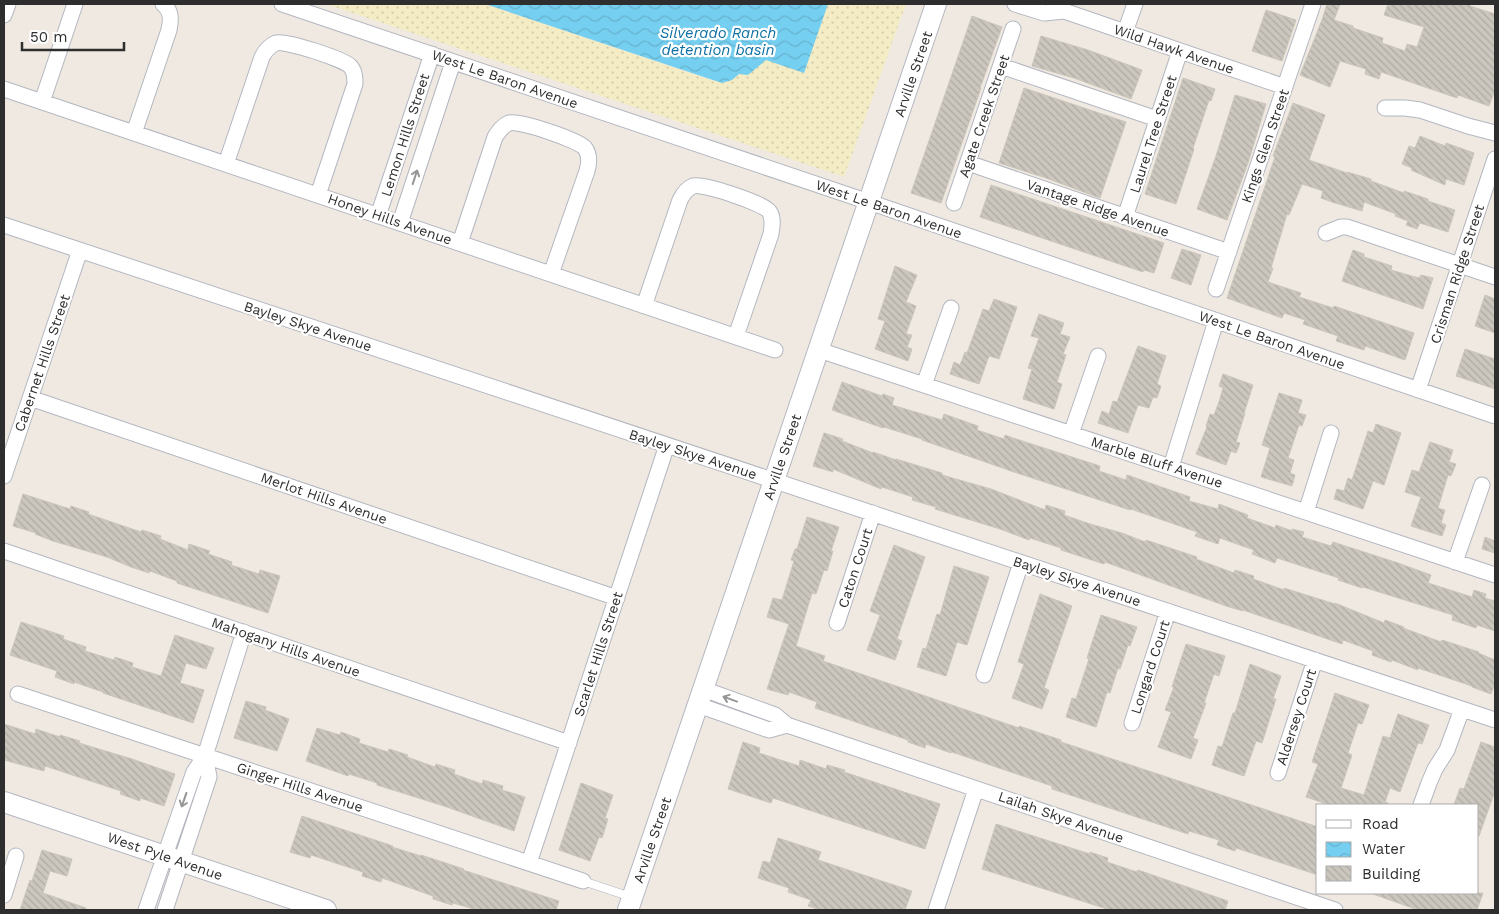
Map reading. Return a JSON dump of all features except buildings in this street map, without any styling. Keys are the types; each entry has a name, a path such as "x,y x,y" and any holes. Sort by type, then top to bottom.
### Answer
{"street":[{"path":"4,15 8,4"},
{"path":"42,102 75,4"},
{"name":"West Le Baron Avenue","path":"282,4 1495,416"},
{"name":"Arville Street","path":"630,904 936,4"},
{"name":"Wild Hawk Avenue","path":"1015,4 1044,14 1059,7 1284,87"},
{"path":"1125,32 1134,4"},
{"name":"Kings Glen Street","path":"1216,289 1313,4"},
{"path":"134,133 169,30 171,18 166,8"},
{"name":"Agate Creek Street","path":"954,203 1013,29"},
{"path":"226,164 262,57 273,45 282,42 289,43 347,64 354,72 354,91 318,195"},
{"name":"Laurel Tree Street","path":"1125,217 1180,51"},
{"name":"Lemon Hills Street","path":"378,216 432,54"},
{"name":"Lemon Hills Street","path":"400,223 453,62"},
{"path":"1001,66 1157,119"},
{"name":"Honey Hills Avenue","path":"4,89 775,350"},
{"path":"1385,108 1420,110 1495,133"},
{"path":"460,243 499,131 507,124 522,123 574,141 588,152 587,171 552,274"},
{"name":"Crisman Ridge Street","path":"1418,390 1495,158"},
{"name":"Vantage Ridge Avenue","path":"968,163 1229,252"},
{"path":"644,306 683,194 690,188 699,185 706,186 758,204 768,210 771,215 771,234 736,336"},
{"name":"Bayley Skye Avenue","path":"4,225 1495,720"},
{"path":"1326,233 1341,227 1348,227 1495,277"},
{"name":"Cabernet Hills Street","path":"4,476 80,250"},
{"path":"924,384 951,308"},
{"path":"1172,467 1216,321"},
{"name":"Marble Bluff Avenue","path":"819,350 1495,575"},
{"path":"1071,434 1098,356"},
{"name":"Merlot Hills Avenue","path":"30,398 617,598"},
{"path":"1306,512 1331,433"},
{"name":"Scarlet Hills Street","path":"529,863 667,445"},
{"path":"1455,562 1482,484"},
{"name":"Caton Court","path":"837,623 873,513"},
{"name":"Mahogany Hills Avenue","path":"4,551 569,743"},
{"path":"984,675 1020,563"},
{"name":"Longard Court","path":"1132,723 1168,611"},
{"path":"146,910 173,859 209,777 205,756 244,632"},
{"name":"Aldersey Court","path":"1278,773 1315,660"},
{"name":"Ginger Hills Avenue","path":"18,694 583,881"},
{"name":"Lailah Skye Avenue","path":"700,697 754,708 775,715 787,725 1335,910"},
{"name":"Lailah Skye Avenue","path":"700,697 750,723 769,730 787,725"},
{"path":"1421,804 1435,769 1447,750 1462,709"},
{"path":"936,910 976,789"},
{"name":"West Pyle Avenue","path":"4,802 316,909"},
{"path":"4,895 16,856"},
{"path":"165,910 173,859"}],"lane":[{"path":"750,723 754,708"},
{"path":"583,881 630,904"}],"sand":[{"path":"326,4 485,4 714,81 732,80 739,74 785,4 906,4 844,177"}],"water":[{"name":"Silverado Ranch detention basin","path":"485,4 828,4 804,73 766,60 748,75 739,74 732,80 722,83"}]}
